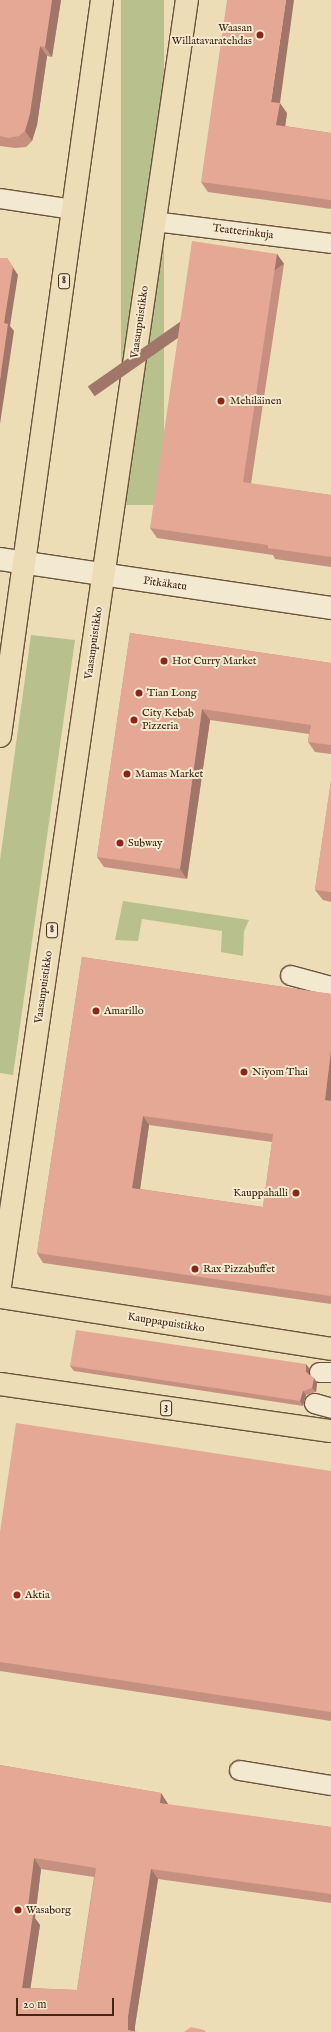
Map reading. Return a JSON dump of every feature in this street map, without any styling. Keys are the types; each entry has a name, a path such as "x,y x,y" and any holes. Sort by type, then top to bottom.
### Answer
{"main road":[{"name":"8","path":"0,736 102,0"},
{"name":"Vaasanpuistikko","path":"0,1286 187,0"},
{"name":"Kauppapuistikko","path":"0,1297 331,1349"},
{"name":"3","path":"0,1384 331,1431"}],"street":[{"name":"Pitkäkatu","path":"0,559 331,608"}],"lane":[{"path":"0,198 74,210"},
{"name":"Teatterinkuja","path":"154,221 331,243"},
{"path":"290,975 331,986"},
{"path":"239,1770 331,1785"}],"green space":[{"path":"121,0 164,0 164,505 121,505"},
{"path":"31,635 75,640 13,1075 0,1073 0,860"},
{"path":"123,901 249,920 244,931 243,956 221,952 222,931 142,919 138,941 115,940"}],"building":[{"path":"0,0 52,0 45,47 40,46 30,114 25,131 19,136 8,138 0,136"},
{"path":"227,0 286,0 271,102 280,103 276,125 331,133 331,200 201,182"},
{"name":"Mehiläinen","path":"192,241 277,254 243,482 331,495 331,557 268,548 268,545 150,528"},
{"path":"0,258 7,258 13,267 4,323 8,324 0,380"},
{"path":"130,633 331,663 331,745 308,742 311,725 202,709 180,869 97,857"},
{"path":"331,781 331,892 315,890"},
{"path":"82,957 331,994 331,1050 325,1100 331,1101 331,1296 37,1253","holes":["143,1116 273,1134 263,1207 132,1188"]},
{"path":"76,1330 306,1364 306,1372 314,1378 312,1388 303,1391 300,1401 70,1366"},
{"path":"16,1423 331,1471 331,1712 0,1662 0,1532"},
{"path":"0,1765 161,1793 160,1803 331,1827 331,1894 151,1869 128,2016 128,2030 138,2032 0,2032","holes":["34,1858 96,1868 77,1990 22,1988 33,1915 27,1914"]},
{"path":"191,2027 204,2030 206,2032 184,2032"}],"place":[{"name":"Waasan Willatavaratehdas","path":"260,35"},
{"name":"Mehiläinen","path":"221,401"},
{"name":"Hot Curry Market","path":"164,661"},
{"name":"Tian Long","path":"139,693"},
{"name":"City Kebab Pizzeria","path":"134,720"},
{"name":"Mamas Market","path":"127,774"},
{"name":"Subway","path":"120,843"},
{"name":"Amarillo","path":"96,1011"},
{"name":"Niyom Thai","path":"244,1072"},
{"name":"Kauppahalli","path":"296,1193"},
{"name":"Rax Pizzabuffet","path":"195,1269"},
{"name":"Aktia","path":"17,1595"},
{"name":"Wasaborg","path":"18,1910"}]}
